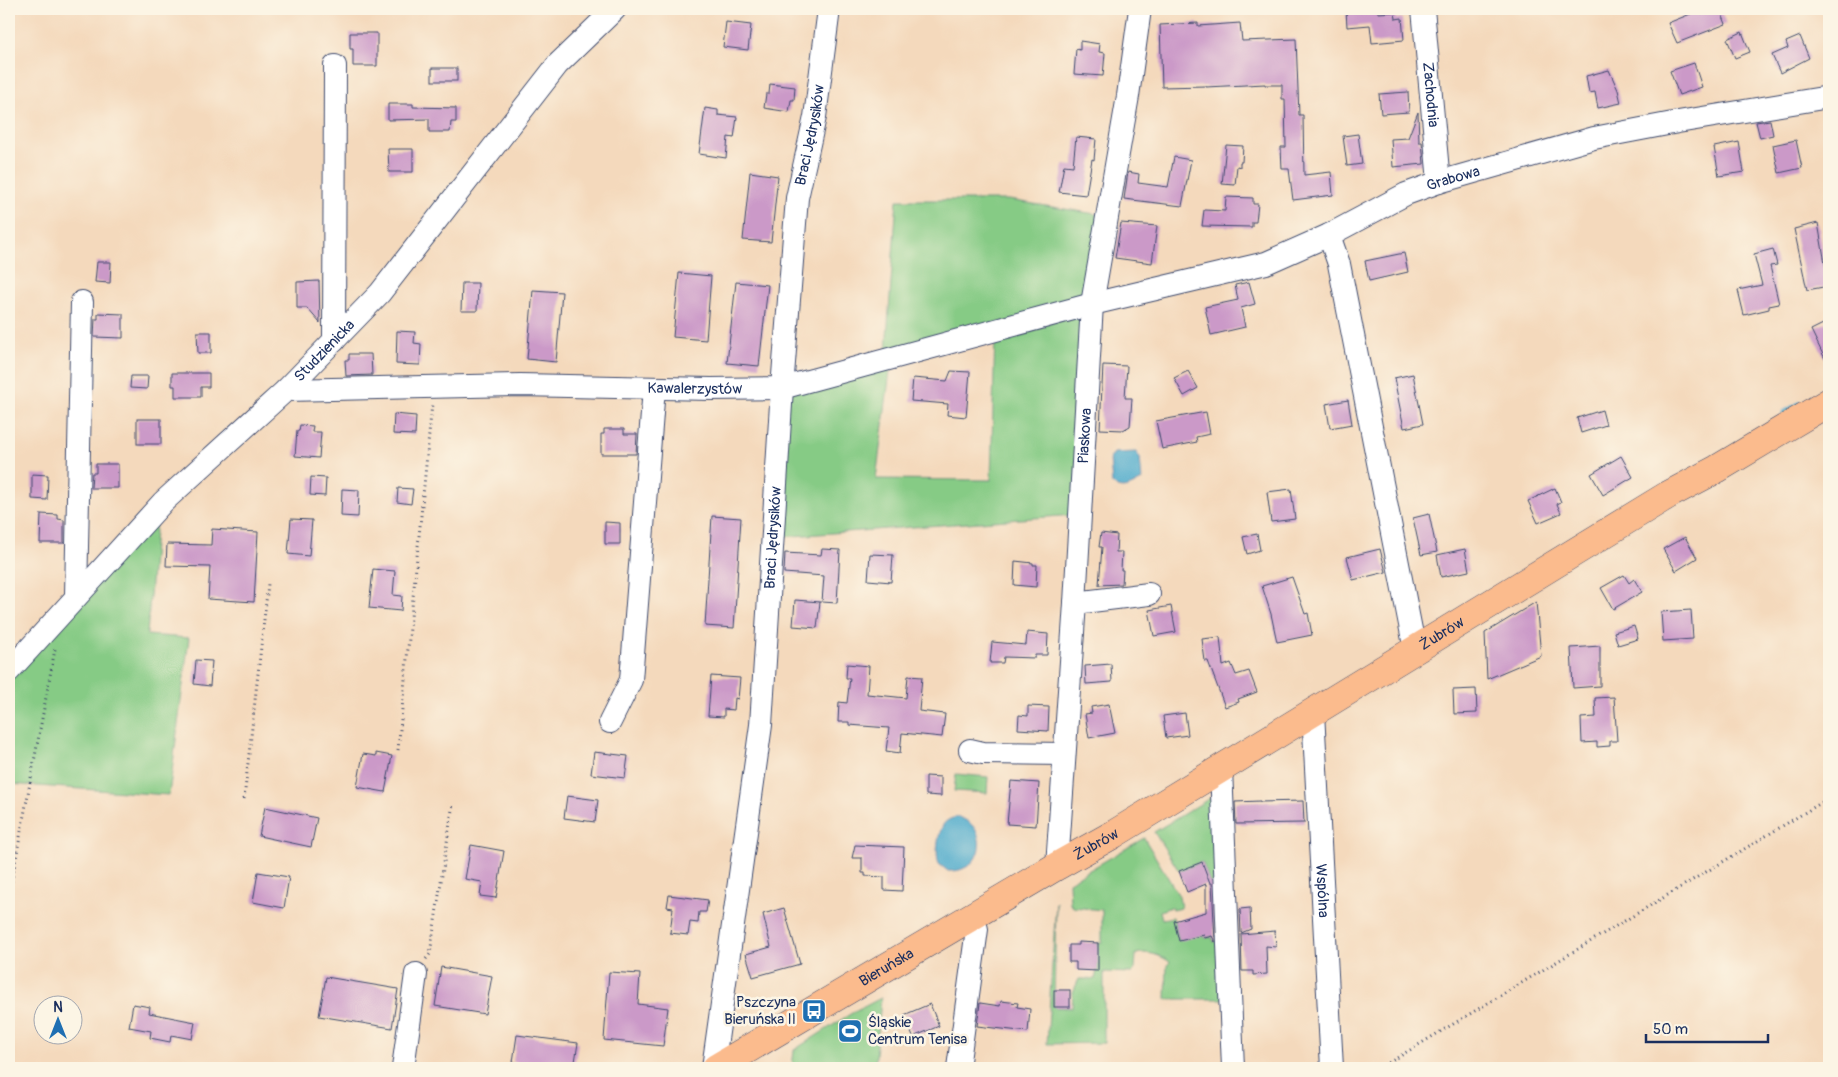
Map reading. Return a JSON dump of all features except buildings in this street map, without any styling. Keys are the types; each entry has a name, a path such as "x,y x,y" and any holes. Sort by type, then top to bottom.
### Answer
{"main road":[{"name":"Żubrów","path":"1057,866 1114,834 1668,496 1829,402"},
{"name":"Bieruńska","path":"715,1068 1057,866"}],"street":[{"name":"Studzienicka","path":"9,670 163,502 286,390 380,293 558,64 615,9"},
{"name":"Braci Jędrysików","path":"715,1068 761,725 782,388 797,198 815,117 829,9"},
{"name":"Piaskowa","path":"1057,866 1075,603 1092,304 1128,96 1140,9"},
{"name":"Zachodnia","path":"1423,9 1440,182"},
{"path":"334,341 335,66"},
{"name":"Grabowa","path":"1092,304 1266,263 1329,235 1406,194 1440,182 1594,138 1829,97"},
{"path":"1329,235 1341,274 1415,650"},
{"path":"76,596 82,302"},
{"name":"Kawalerzystów","path":"286,390 520,385 782,388 1092,304"},
{"path":"610,722 631,680 654,388"},
{"path":"1075,603 1149,594"},
{"name":"Wspólna","path":"1313,712 1332,1068"},
{"path":"970,750 982,753 1064,754"},
{"path":"1221,768 1233,1068"},
{"path":"958,1068 977,929"},
{"path":"403,1068 416,974"}],"path":[{"path":"398,750 433,386"},
{"path":"244,799 268,584"},
{"path":"9,896 58,634 51,624"},
{"path":"1380,1068 1829,798"},
{"path":"416,974 430,954 453,803"}],"green space":[{"path":"897,200 1009,200 1102,215 1088,302 886,351"},
{"path":"1087,310 1074,515 779,537 787,392 891,363 876,479 991,480 995,335"},
{"path":"156,518 147,635 189,638 169,795 9,784 9,676"},
{"path":"956,774 988,777 987,793 954,791"},
{"path":"1210,798 1217,811 1220,882 1210,883 1202,862 1179,871 1154,832"},
{"path":"1144,838 1179,896 1181,908 1172,910 1171,907 1160,911 1162,919 1173,917 1179,941 1203,931 1205,938 1212,937 1214,942 1222,940 1223,999 1166,999 1167,965 1170,962 1154,954 1136,954 1135,969 1132,973 1104,972 1104,1043 1047,1044 1056,902 1054,1007 1072,1008 1073,992 1079,979 1095,979 1098,943 1102,942 1102,910 1073,907 1070,903 1069,882"},
{"name":"Śląskie Centrum Tenisa","path":"881,998 875,1068 792,1068 794,1050 852,1013"}],"water":[{"path":"1136,452 1140,458 1142,480 1123,488 1112,484 1110,458 1114,453"},
{"path":"957,817 968,821 975,829 979,838 979,847 976,857 970,864 961,870 948,871 939,864 938,839 944,823"}],"waterway":[{"path":"1825,388 1829,386"},
{"path":"1784,413 1799,404"}],"place":[{"name":"Pszczyna Bieruńska II","path":"814,1011"},
{"name":"Śląskie Centrum Tenisa","path":"850,1031"}]}
